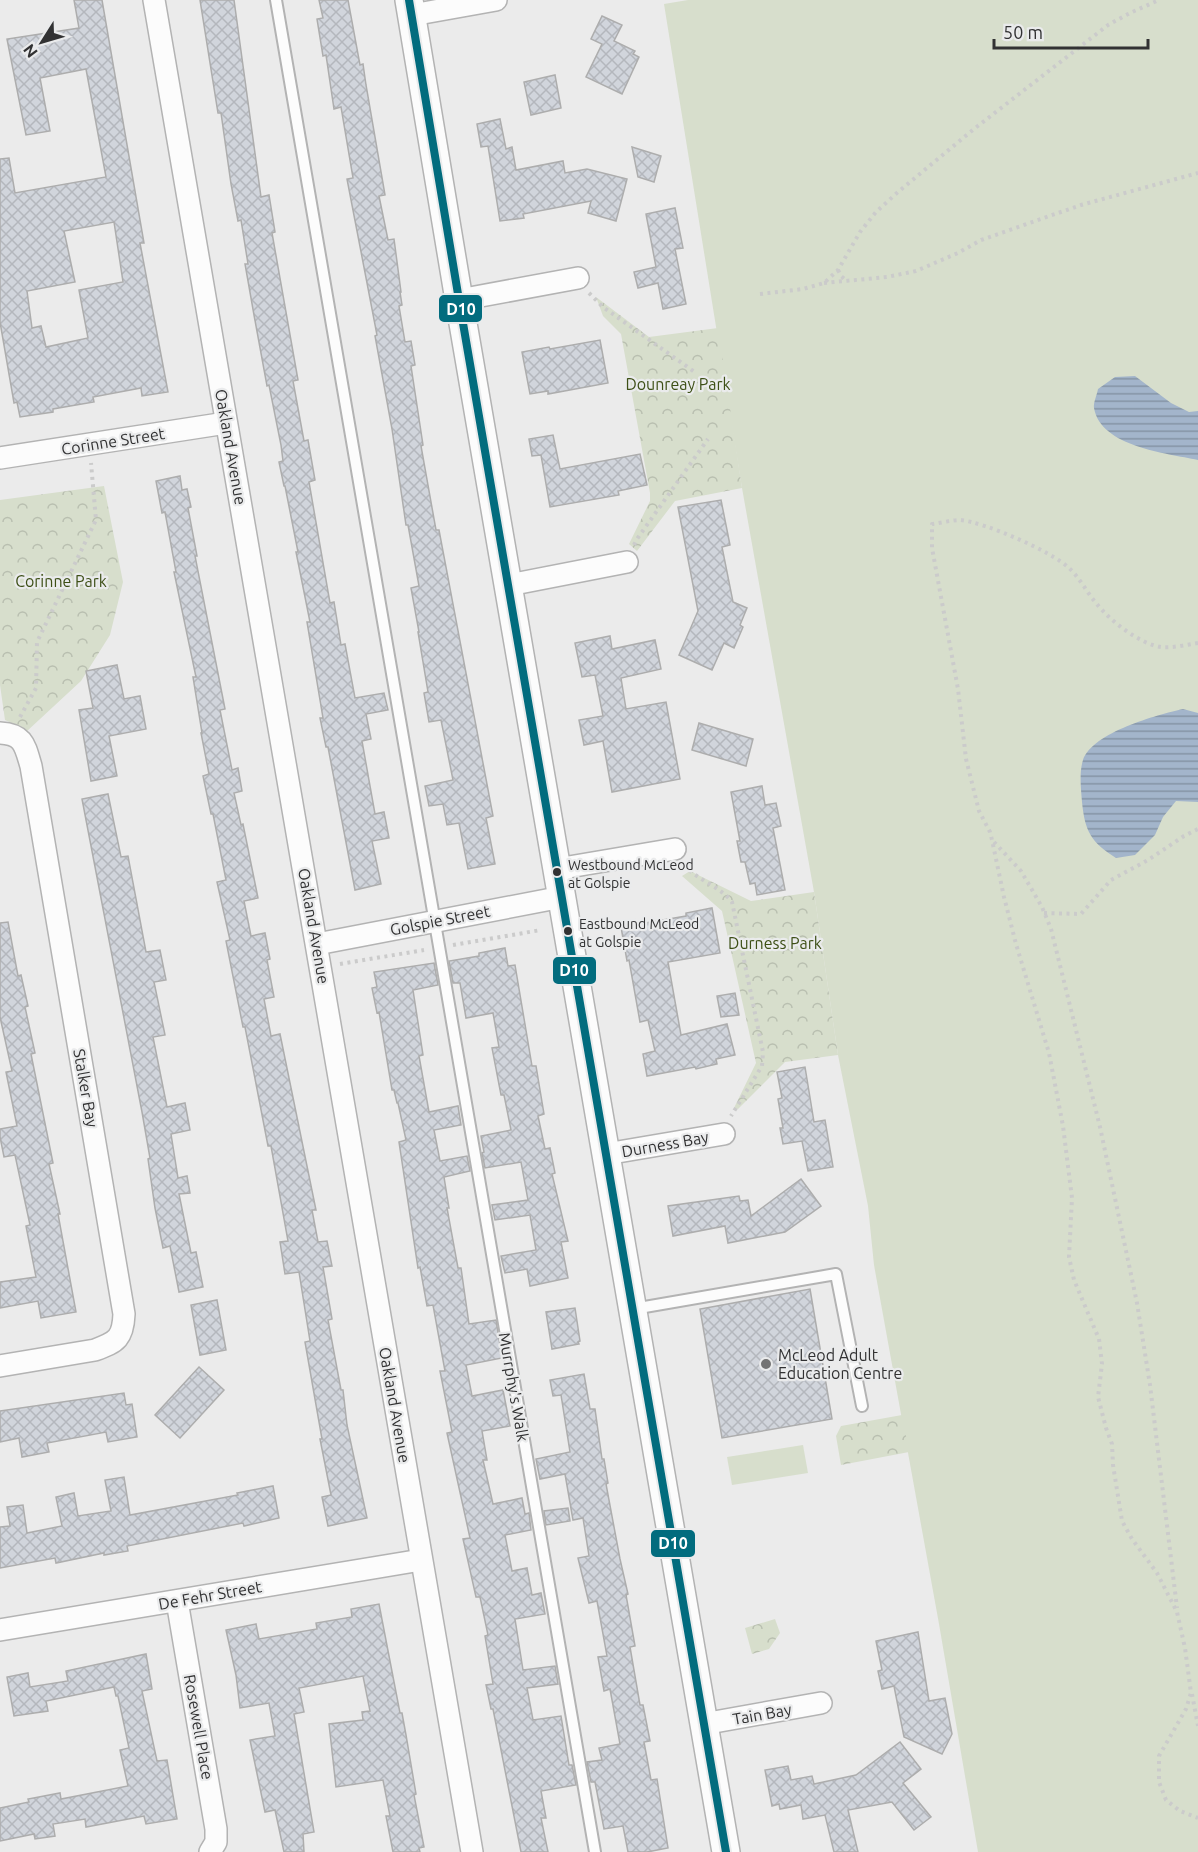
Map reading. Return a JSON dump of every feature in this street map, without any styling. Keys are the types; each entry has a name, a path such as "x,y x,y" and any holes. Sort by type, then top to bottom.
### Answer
{"street":[{"name":"Oakland Avenue","path":"154,0 472,1852"},
{"path":"496,0 411,7 459,300 726,1852"},
{"path":"459,300 578,278"},
{"name":"Corinne Street","path":"0,458 226,423"},
{"path":"508,585 627,562"},
{"name":"Stalker Bay","path":"0,1366 95,1350 108,1345 119,1338 124,1314 31,766 25,746 18,737 5,733"},
{"path":"557,869 675,849"},
{"name":"Golspie Street","path":"317,944 562,897"},
{"name":"Durness Bay","path":"606,1154 724,1134"},
{"name":"De Fehr Street","path":"0,1630 421,1560"},
{"name":"Rosewell Place","path":"177,1600 216,1829 216,1842 210,1852"},
{"name":"Tain Bay","path":"703,1724 821,1703"}],"lane":[{"name":"Murrphy's Walk","path":"276,0 595,1852"},
{"path":"632,1309 836,1274 862,1406"}],"path":[{"path":"824,283 838,270 860,232 876,212 926,168 1108,26 1159,0"},
{"path":"760,294 916,271 958,253 981,240 1081,204 1198,173"},
{"path":"838,270 847,281"},
{"path":"578,278 603,307 696,374"},
{"path":"627,562 637,539 708,439"},
{"path":"5,733 36,688 37,642 96,520 89,445"},
{"path":"1177,1612 1157,1573 1122,1521 1112,1444 1098,1397 1102,1364 1099,1339 1074,1280 1069,1257 1072,1198 1049,1053 1009,916 990,832 979,811 966,759 958,689 932,548 932,524 958,520 981,524 1055,557 1070,568 1098,607 1149,644 1162,647 1198,643"},
{"path":"1044,913 1081,914 1111,880 1198,829"},
{"path":"992,840 1021,871 1051,929 1100,1127 1137,1303 1150,1384 1177,1612 1198,1726"},
{"path":"675,849 688,869 726,895 732,902 763,1052 762,1066 729,1119 724,1134"},
{"path":"1191,1693 1186,1708 1159,1756 1159,1782 1166,1800 1180,1811 1198,1818"}],"green space":[{"path":"688,0 1198,0 1198,1852 978,1852 874,1265 868,1206 838,1055 814,892 742,488 664,4"},
{"name":"Dounreay Park","path":"596,297 649,337 718,328 742,488 675,501 637,551 629,544 650,501 650,493 621,334 603,316"},
{"name":"Corinne Park","path":"104,486 123,582 110,635 81,681 26,732 5,720 0,685 0,500"},
{"name":"Durness Park","path":"690,871 751,901 814,892 838,1055 785,1062 738,1109 734,1108 756,1063 722,911 682,876"},
{"path":"902,1415 909,1452 841,1465 836,1436 841,1426"},
{"path":"803,1445 808,1473 732,1485 727,1457"},
{"path":"775,1619 780,1633 769,1649 752,1654 745,1628"}],"water":[{"path":"1135,376 1171,403 1189,412 1198,411 1198,460 1137,446 1109,432 1099,421 1094,408 1098,389 1115,377"},
{"path":"1183,709 1198,713 1198,802 1176,801 1163,817 1155,835 1135,855 1116,858 1095,841 1087,829 1081,792 1083,760 1089,750 1112,733 1143,720"}],"building":[{"path":"74,0 102,0 144,243 140,243 168,392 142,396 141,388 93,397 94,402 53,409 53,412 20,417 17,402 14,403 0,322 0,159 9,158 15,193 106,177 86,69 40,78 50,131 26,135 7,39 79,28","holes":["114,222 123,282 79,290 88,338 46,347 41,326 32,328 27,291 75,282 64,231"]},
{"path":"200,0 234,0 261,197 269,195 275,232 272,233 298,380 293,381 304,441 308,440 315,480 309,482 330,603 334,602 341,645 345,644 355,698 384,693 388,710 366,714 371,739 362,741 375,814 384,812 389,838 372,841 381,884 355,890 328,747 326,747 320,718 323,718 307,622 310,622 279,462 283,461 281,445 254,315 245,264 248,264 241,220 238,221 231,184 221,113 218,113"},
{"path":"319,0 348,0 360,65 363,64 385,195 379,196 388,240 394,239 402,305 399,306 405,342 411,341 415,365 411,366 423,445 421,446 493,816 486,818 495,864 468,869 459,823 447,825 443,804 429,806 425,786 453,780 441,720 429,722 424,693 428,692 411,588 419,586 408,525 406,525 375,336 377,335 347,179 353,178 341,107 334,109 326,55 323,56 317,19 323,18"},
{"path":"602,16 622,25 614,41 635,51 633,54 639,57 622,94 586,77 602,44 591,39"},
{"path":"555,75 561,108 531,115 524,82"},
{"path":"500,119 506,149 512,147 516,170 563,161 565,173 587,169 627,179 616,221 588,213 591,201 523,214 524,218 500,221 488,146 481,147 477,124"},
{"path":"632,147 661,156 654,182 638,177"},
{"path":"675,208 683,248 675,249 686,304 663,309 658,283 638,288 634,272 656,267 646,214"},
{"path":"600,340 608,383 548,394 548,391 530,394 522,352"},
{"path":"553,435 560,469 640,454 647,485 618,491 619,495 550,507 541,455 532,456 529,439"},
{"path":"180,476 182,490 187,489 191,507 188,508 197,556 195,556 225,709 220,710 232,770 238,768 242,791 234,793 241,825 243,824 258,898 244,901 251,936 265,933 274,997 264,999 271,1036 280,1034 316,1210 312,1210 318,1242 327,1241 332,1266 323,1267 332,1319 328,1320 367,1518 328,1526 322,1497 331,1495 305,1342 310,1341 299,1272 285,1274 280,1242 288,1241 271,1146 268,1146 226,941 230,940 217,882 226,880 203,776 209,774 193,677 196,677 174,572 176,572 165,512 162,513 156,481"},
{"path":"721,500 730,545 722,547 733,602 747,608 740,625 743,627 734,648 724,643 712,670 679,655 698,611 678,507"},
{"path":"610,636 612,649 655,640 661,669 621,678 626,709 666,702 680,779 612,792 603,741 584,745 579,720 603,716 595,675 582,677 575,643"},
{"path":"117,665 124,699 140,696 146,729 109,736 117,776 91,781 79,710 93,708 86,671"},
{"path":"699,723 753,739 746,766 692,750"},
{"path":"762,786 765,805 776,803 781,826 773,828 785,890 757,895 755,883 750,884 745,862 741,862 737,841 740,841 731,792"},
{"path":"108,794 121,857 128,856 146,952 160,950 166,980 154,982 165,1035 153,1037 167,1107 185,1103 190,1130 171,1134 178,1178 187,1176 190,1193 179,1194 191,1253 196,1252 203,1287 179,1292 170,1246 163,1248 155,1208 142,1112 82,799"},
{"path":"712,908 720,953 668,962 681,1035 727,1024 735,1055 716,1059 717,1064 647,1076 643,1054 655,1051 648,1020 640,1022 621,927 686,916 686,913"},
{"path":"8,922 18,976 21,975 28,1006 25,1007 35,1053 31,1054 53,1163 49,1164 60,1214 58,1214 76,1312 41,1318 38,1301 0,1308 0,1282 36,1277 26,1226 30,1225 15,1155 4,1157 0,1137 0,1129 17,1126 6,1072 12,1071 0,1017 0,923"},
{"path":"505,948 508,966 515,965 532,1066 536,1066 544,1114 538,1116 545,1149 550,1148 555,1173 552,1174 568,1241 561,1242 568,1278 530,1286 527,1269 505,1273 501,1256 536,1250 530,1215 495,1220 492,1205 528,1200 521,1162 485,1168 482,1153 484,1152 481,1136 511,1130 504,1095 501,1095 492,1048 499,1047 493,1013 466,1018 460,983 453,983 449,961 479,956 479,953"},
{"path":"434,963 438,985 413,990 423,1055 419,1056 429,1112 458,1106 461,1125 434,1130 440,1161 467,1156 470,1171 444,1177 449,1208 447,1208 458,1268 461,1268 469,1324 496,1320 502,1358 466,1365 472,1396 503,1390 510,1426 482,1431 487,1460 483,1460 493,1504 522,1498 525,1514 529,1513 531,1530 505,1535 512,1571 527,1568 532,1595 541,1593 545,1614 515,1619 523,1670 555,1666 558,1684 527,1688 533,1720 561,1716 569,1765 572,1765 576,1785 541,1791 546,1818 541,1818 548,1852 521,1852 493,1709 491,1709 486,1685 493,1684 485,1636 488,1635 480,1597 476,1597 463,1539 470,1538 447,1433 452,1432 440,1371 445,1371 433,1305 427,1306 420,1267 418,1268 399,1142 406,1140 398,1103 394,1090 392,1090 379,1012 377,1013 372,988 377,987 374,972"},
{"path":"735,993 739,1015 721,1017 717,996"},
{"path":"805,1067 814,1122 825,1120 833,1167 808,1171 802,1141 783,1144 778,1099 782,1098 777,1072"},
{"path":"801,1179 821,1206 785,1232 728,1243 725,1226 673,1236 668,1206 739,1196 740,1201 748,1200 751,1216"},
{"name":"McLeod Adult Education Centre","path":"810,1289 832,1419 722,1438 700,1309"},
{"path":"217,1300 226,1350 200,1355 191,1305"},
{"path":"575,1308 579,1344 552,1349 546,1312"},
{"path":"199,1367 224,1390 180,1438 155,1415"},
{"path":"584,1374 590,1409 595,1409 608,1483 606,1484 628,1594 626,1595 635,1646 630,1647 640,1705 643,1705 650,1741 644,1742 651,1780 657,1779 668,1848 647,1852 628,1852 623,1826 604,1829 595,1782 591,1782 587,1762 602,1760 599,1748 620,1744 610,1689 604,1691 598,1657 607,1656 597,1601 589,1603 578,1558 589,1556 583,1518 573,1520 565,1474 540,1479 536,1459 570,1452 561,1395 553,1396 550,1380"},
{"path":"124,1393 126,1405 132,1404 137,1437 108,1442 106,1432 47,1443 49,1452 22,1457 19,1438 0,1442 0,1411"},
{"path":"124,1477 130,1515 238,1495 237,1493 273,1486 279,1518 127,1546 128,1551 104,1555 104,1553 56,1563 55,1558 0,1568 0,1527 10,1526 7,1507 23,1505 27,1533 62,1526 56,1497 74,1493 78,1516 111,1511 105,1480"},
{"path":"568,1508 570,1521 546,1525 544,1511"},
{"path":"379,1604 400,1713 402,1713 424,1847 419,1848 420,1852 393,1852 386,1816 390,1816 383,1780 336,1787 329,1724 363,1720 362,1712 370,1711 363,1676 299,1688 304,1712 294,1714 314,1832 303,1834 304,1852 284,1852 275,1810 265,1812 250,1740 275,1736 269,1703 240,1708 236,1675 226,1630 256,1624 259,1639 317,1629 316,1623 352,1617 351,1609"},
{"path":"918,1632 929,1701 945,1698 952,1734 942,1754 904,1737 894,1686 882,1689 878,1671 882,1670 876,1641"},
{"path":"146,1654 152,1689 142,1691 157,1761 167,1760 177,1819 146,1824 144,1816 86,1827 85,1819 53,1824 55,1836 35,1839 34,1834 0,1841 0,1808 29,1802 28,1799 60,1793 61,1799 128,1786 120,1750 129,1748 114,1687 46,1701 48,1711 14,1716 7,1677 28,1673 30,1687 68,1681 66,1671"},
{"path":"900,1742 921,1769 903,1783 931,1817 914,1830 892,1802 848,1810 858,1852 834,1852 825,1815 803,1819 801,1805 780,1809 779,1804 772,1806 765,1770 788,1766 791,1780 812,1776 814,1784 856,1775"}],"transit line":[{"name":"D10","path":"409,0 726,1852"}],"place":[{"name":"Westbound McLeod at Golspie","path":"557,872"},
{"name":"Eastbound McLeod at Golspie","path":"568,931"},
{"name":"McLeod Adult Education Centre","path":"766,1364"}]}
